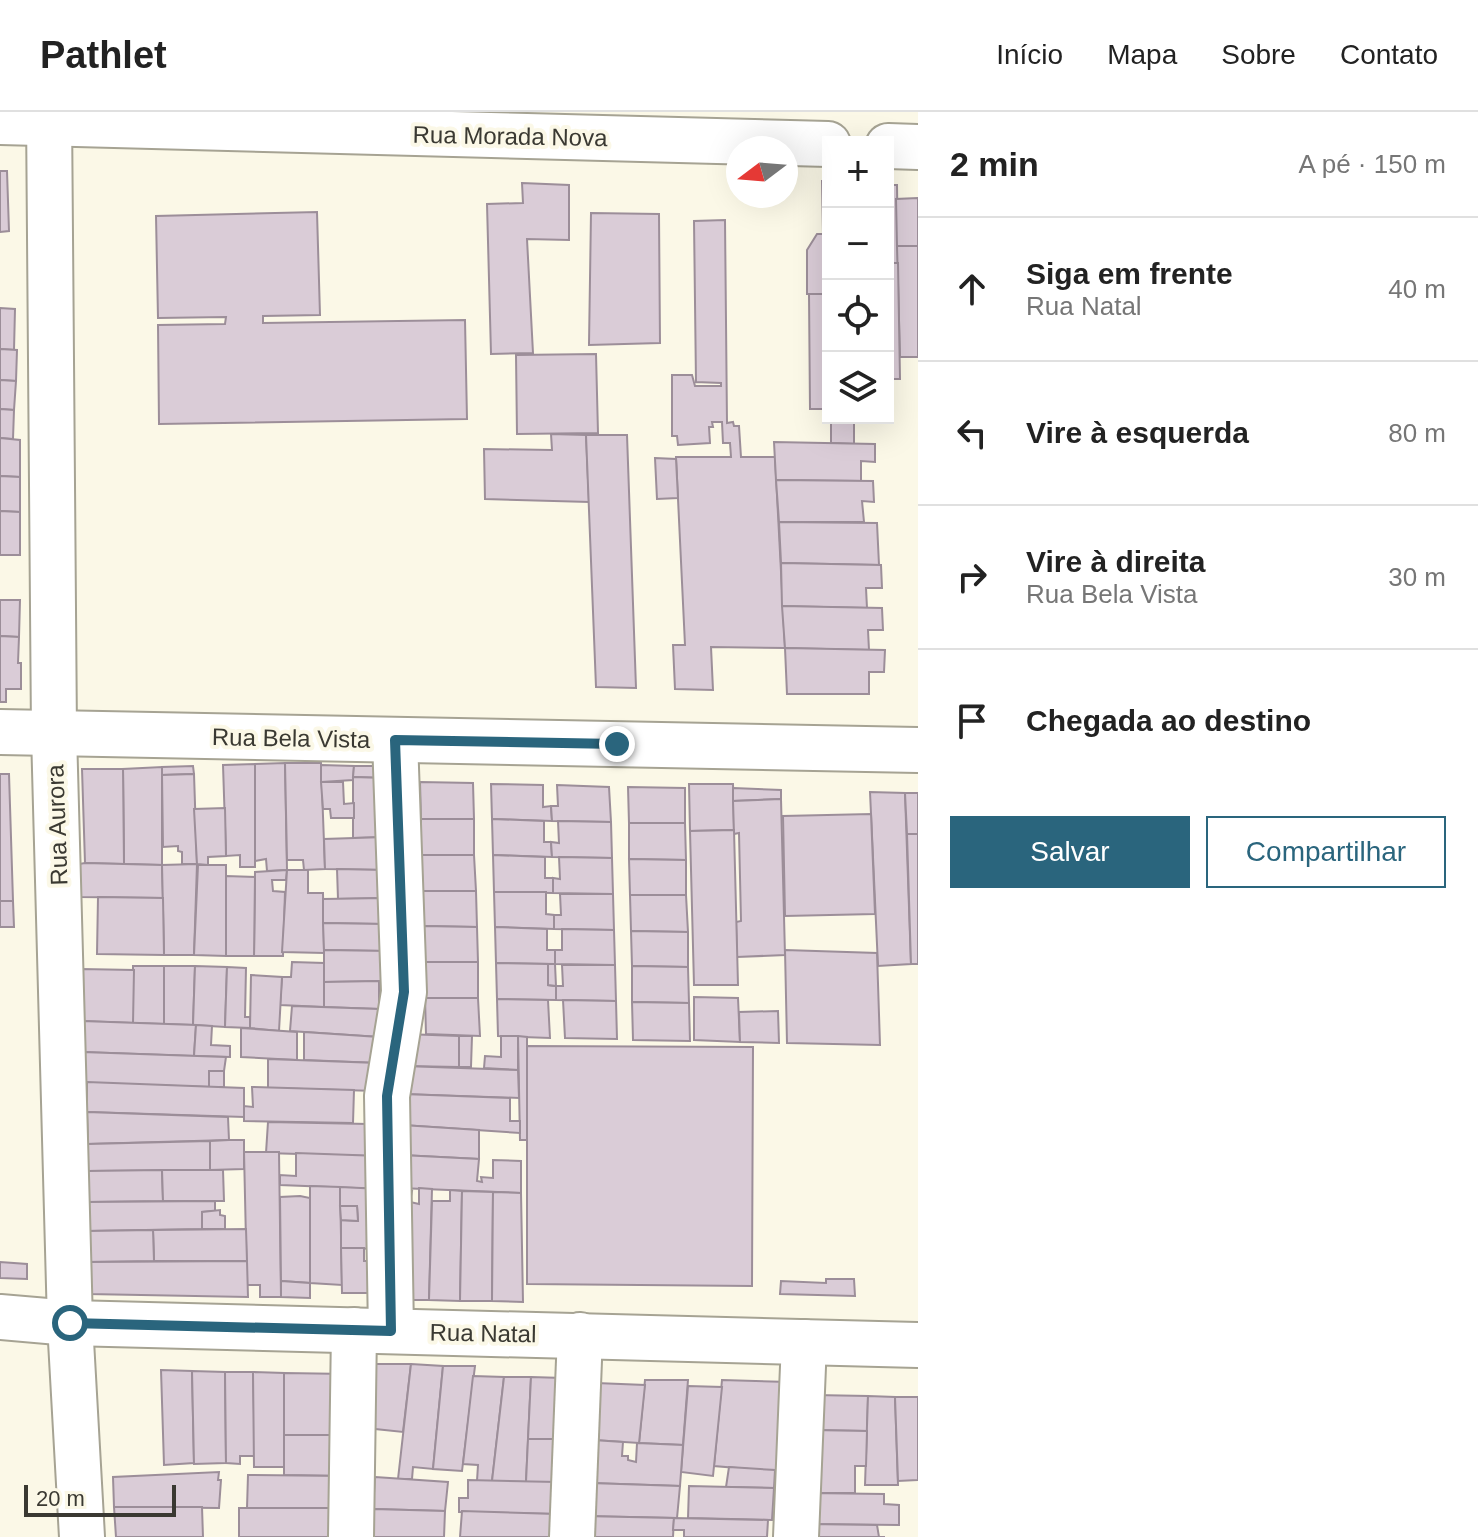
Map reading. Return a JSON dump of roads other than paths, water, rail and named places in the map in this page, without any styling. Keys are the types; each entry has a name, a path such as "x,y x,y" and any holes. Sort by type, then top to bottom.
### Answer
{"street":[{"name":"Rua Morada Nova","path":"0,122 49,118 330,122 822,144"},
{"name":"Rua Aurora","path":"49,118 54,733 70,1323 82,1537"},
{"path":"894,146 918,147"},
{"name":"Rua Bela Vista","path":"0,732 918,750"},
{"path":"351,1537 372,1330 387,1096 404,992 395,740"},
{"name":"Rua Natal","path":"0,1317 70,1323 918,1345"},
{"path":"572,1537 580,1335"},
{"path":"796,1537 804,1342"}]}
